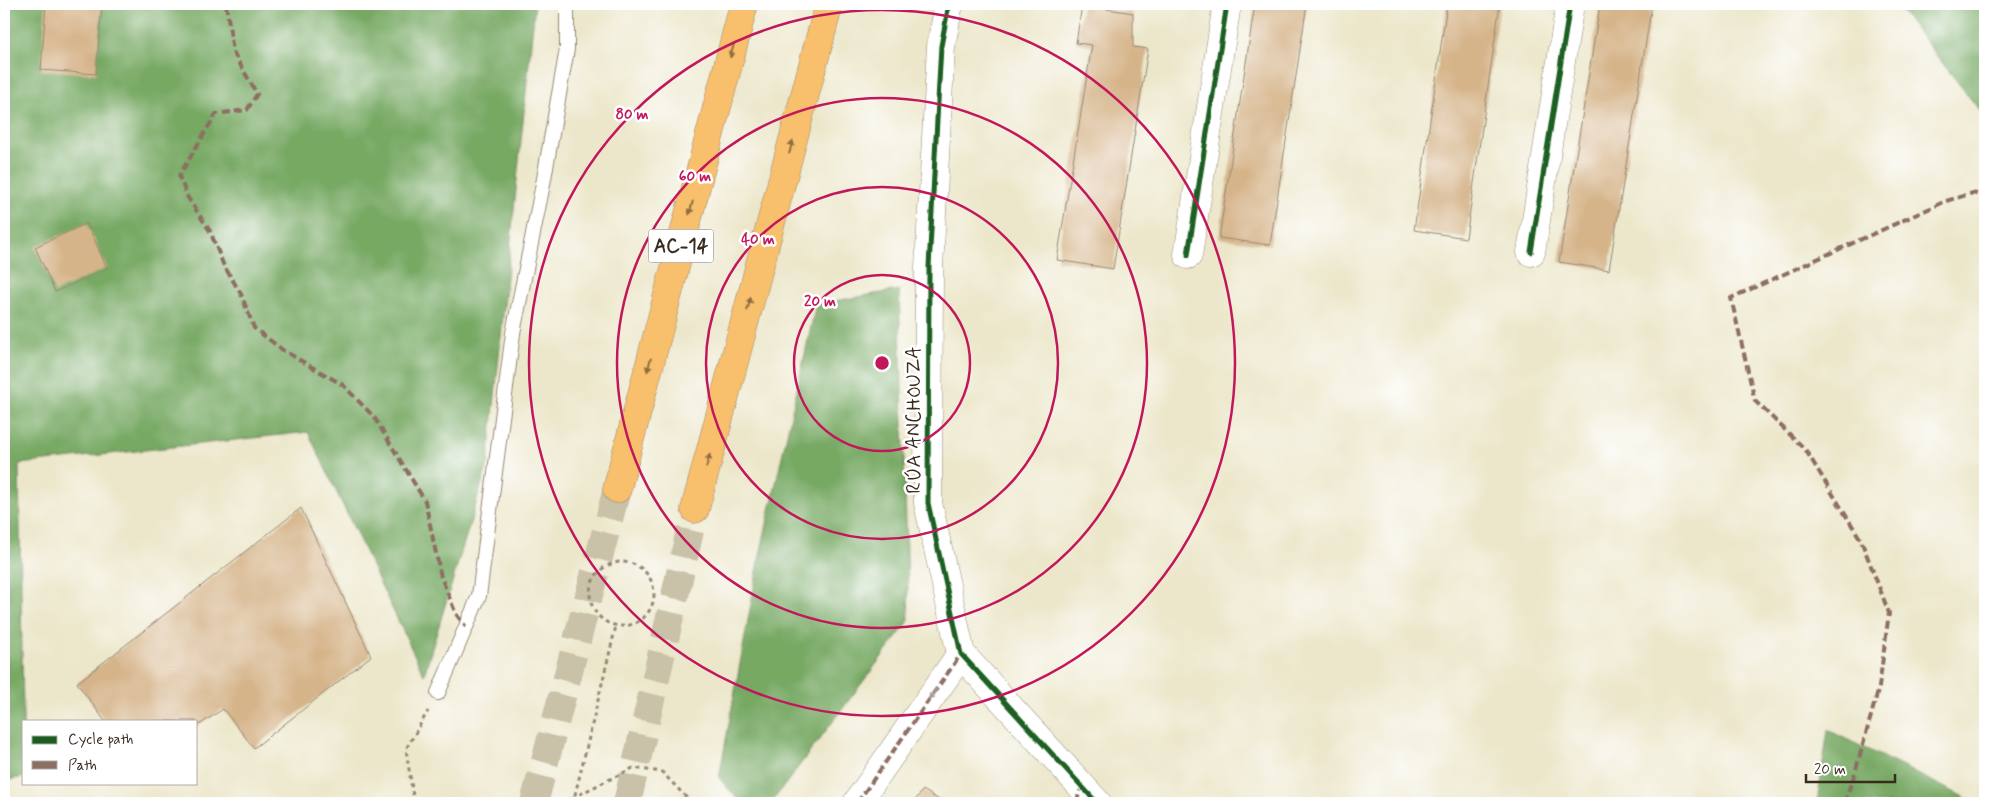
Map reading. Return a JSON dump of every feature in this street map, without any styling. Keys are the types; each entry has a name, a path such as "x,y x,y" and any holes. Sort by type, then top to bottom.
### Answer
{"highway":[{"name":"AC-14","path":"617,488 744,4"},
{"path":"695,509 829,4"}],"street":[{"name":"RÚA ANCHOUZA","path":"949,4 941,46 929,267 928,503 961,654"},
{"path":"1188,255 1227,4"},
{"path":"1531,252 1570,4"},
{"path":"857,803 961,654 1085,799"}],"lane":[{"path":"438,693 479,596 513,333 543,184 566,49 567,4"}],"path":[{"path":"620,562 633,564 643,569 654,587 651,609 637,623 616,626 606,622 597,614 590,598 591,586 595,576 608,565 620,562"},
{"path":"573,803 616,626"},
{"path":"414,803 406,749 438,693"},
{"path":"566,803 633,768 662,772 686,797 686,803"}],"green space":[{"path":"4,4 535,4 488,464 424,675 308,432 19,464 23,720 22,777 4,781"},
{"path":"1903,4 1985,4 1985,117 1899,8"},
{"path":"899,290 909,621 771,803 741,803 719,778 760,555 816,304"},
{"path":"1828,730 1976,803 1817,803"}],"building":[{"path":"46,4 102,4 96,74 41,70"},
{"path":"1255,4 1307,4 1270,245 1219,238"},
{"path":"1447,4 1500,4 1466,238 1414,230"},
{"path":"1600,4 1652,4 1609,270 1559,262"},
{"path":"1082,5 1133,13 1133,47 1148,49 1113,269 1057,260 1092,45 1076,43"},
{"path":"87,223 107,268 55,292 35,247"},
{"path":"301,508 371,656 254,748 223,709 198,726 198,720 104,720 77,683"},
{"path":"923,790 944,803 913,803"}],"tunnel":[{"path":"534,803 617,489"},
{"path":"627,803 695,509"}],"marked path":[{"path":"226,4 233,52 257,94 247,110 216,114 179,176 188,198 210,231 223,264 241,294 254,328 284,351 343,385 374,417 425,501 441,577 456,614 466,627"},
{"path":"1844,803 1855,773 1879,687 1889,613 1861,540 1805,449 1755,401 1731,298 1946,201 1973,193 1985,197"},
{"path":"857,803 961,654"},
{"path":"1076,803 1082,786"}],"cycle path":[{"path":"949,4 941,46 929,267 928,503 961,654 1097,803"},
{"path":"1188,255 1227,4"},
{"path":"1531,252 1570,4"}]}
